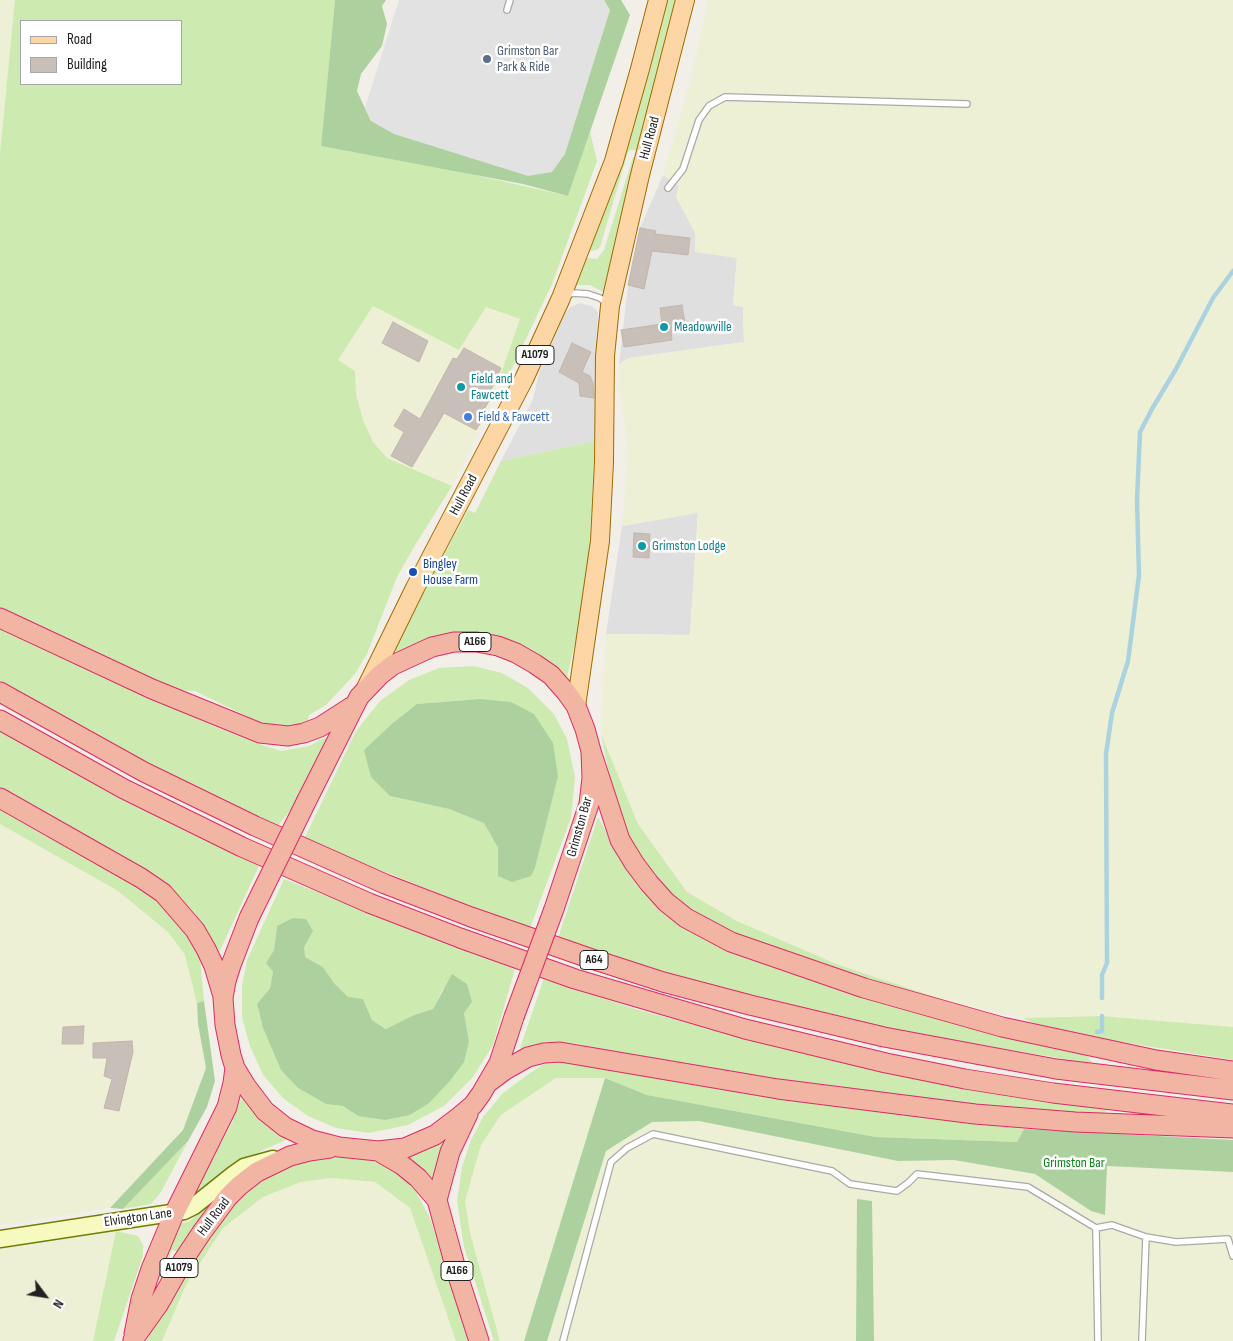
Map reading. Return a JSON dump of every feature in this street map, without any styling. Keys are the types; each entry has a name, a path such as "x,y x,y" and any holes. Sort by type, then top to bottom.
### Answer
{"highway":[{"path":"0,618 152,689 260,734 281,736 304,733 320,727 359,698"},
{"name":"Grimston Bar","path":"454,642 477,642 507,650 535,664 557,681 576,706 591,751 592,778 589,804 499,1063 489,1082 473,1105 447,1127 405,1148 378,1151 338,1148 312,1140 285,1126 265,1111 254,1098 235,1068 227,1040 223,998 231,965 249,918 359,698 393,665 432,647 454,642"},
{"name":"A64","path":"0,692 144,772 255,826 394,888 471,917 662,982 884,1037 1056,1069 1233,1090"},
{"name":"A64","path":"0,720 124,789 242,848 405,917 575,979 745,1029 886,1063 965,1079 1053,1093 1233,1114"},
{"path":"591,751 620,840 644,877 666,902 686,918 731,942 864,988 1002,1027 1156,1060 1233,1071"},
{"path":"0,798 164,893 195,930 206,949 214,966 223,998"},
{"path":"489,1082 528,1057 560,1052 778,1089 975,1114 1075,1122 1233,1128"},
{"name":"Hull Road","path":"133,1341 143,1291 150,1269 174,1214 225,1112 235,1068"},
{"name":"A166","path":"437,1200 450,1152 473,1105"},
{"name":"Hull Road","path":"133,1341 158,1305 184,1259 238,1186 257,1172 290,1156 309,1151 338,1148"},
{"name":"A166","path":"378,1151 402,1165 418,1178 437,1200 457,1273 479,1341"}],"main road":[{"name":"Hull Road","path":"359,698 524,379 561,298 614,161 658,0"},
{"name":"Hull Road","path":"576,706 600,542 604,462 605,356 610,306 640,175 685,0"},
{"name":"Elvington Lane","path":"0,1239 133,1218 174,1214 194,1206 244,1167 269,1159 290,1156"}],"lane":[{"path":"507,10 510,0"},
{"path":"668,188 683,169 699,120 708,106 726,97 967,104"},
{"path":"561,298 573,293 588,294 600,298 610,306"},
{"path":"563,1341 611,1162 627,1148 653,1134 832,1171 850,1184 875,1188 897,1191 917,1174 1028,1187 1096,1228 1112,1225 1146,1238 1176,1242 1228,1239 1233,1256"},
{"path":"1096,1228 1098,1341"},
{"path":"1142,1341 1146,1238"}],"shaded area":[{"name":"Grimston Bar Park & Ride","path":"399,0 604,0 610,10 565,154 552,172 528,176 394,134 371,121 365,108"},
{"path":"663,175 679,186 676,197 695,232 737,257 733,305 743,307 744,342 629,358 619,364 628,285 640,228"},
{"path":"580,303 592,306 598,312 595,441 501,461 533,399 539,373 565,313 571,307"},
{"path":"698,512 690,635 606,634 622,526"}],"green space":[{"path":"0,0 15,0 0,153"},
{"path":"15,0 335,0 321,146 457,171 568,196 590,131 597,161 552,284 505,383 499,379 520,319 486,307 459,350 373,306 338,360 355,371 356,394 363,420 373,442 387,458 452,486 397,577 367,654 355,674 326,705 309,715 308,720 298,724 283,726 259,722 195,691 162,689 0,611 0,153"},
{"path":"335,0 386,0 382,6 387,24 382,46 361,74 357,91 371,121 609,10 604,0 621,0 630,15 568,196 523,184 321,146"},
{"path":"668,0 678,0 638,150 628,152 600,247 597,250 590,251 648,77"},
{"path":"708,0 1233,0 1233,1027 1102,1016 1023,1018 953,1003 839,965 737,921 687,892 638,824 601,734 606,634 690,635 698,513 622,526 628,453 619,382 619,364 629,358 744,342 743,307 733,305 737,258 695,252 695,232 676,197 679,186 663,175 691,79"},
{"path":"633,157 637,157 605,293 590,285 575,285 587,258 597,259 604,250"},
{"path":"373,306 459,350 486,306 520,319 484,422 452,486 387,458 373,442 363,420 356,394 355,371 337,360"},
{"path":"595,441 589,556 581,616 566,682 509,645 400,654 395,650 468,510 475,513 501,461"},
{"path":"0,626 211,725 259,744 281,751 309,746 326,737 327,744 300,798 277,827 184,782 76,725 0,681"},
{"path":"473,666 502,673 528,688 554,714 567,739 575,777 571,818 530,928 472,907 304,839 356,731 380,701 409,680 439,668","holes":["479,699 558,777 535,868 498,876 498,848 484,823 449,809 390,796 417,704"]},
{"path":"479,699 511,702 534,714 553,743 558,777 535,868 531,876 512,882 498,876 498,848 484,823 449,809 390,796 371,777 364,750 417,704"},
{"path":"0,730 116,797 259,866 218,955 195,913 172,889 0,788"},
{"path":"601,734 638,824 687,892 737,921 839,965 953,1003 835,972 746,941 712,924 679,903 652,874 630,839 616,808"},
{"path":"0,808 45,836 134,883 161,904 184,929 200,958 204,1001 197,1003 185,955 168,932 118,891 0,824"},
{"path":"598,817 616,849 646,889 676,923 710,942 750,958 1086,1054 1093,1064 884,1028 775,1003 630,963 558,938"},
{"path":"0,824 118,891 168,932 185,955 197,1003 198,1024 206,1068 183,1130 110,1208 0,1225"},
{"path":"284,879 515,969 493,1045 473,1077 444,1106 408,1125 369,1133 336,1128 308,1116 284,1099 263,1075 250,1046 242,1017 242,986 247,960","holes":["277,926 303,947 305,957 323,967 348,998 363,999 372,1020 387,1029 414,1015 433,1009 443,989 464,1013 469,1041 449,1082 429,1102 410,1115 358,1116 343,1106 326,1104 298,1088 281,1069 263,1028 257,1004 270,988 273,972 266,963 274,950"]},
{"path":"293,918 306,919 313,931 304,947 305,957 323,967 334,983 348,997 363,999 372,1020 386,1029 414,1015 433,1009 452,974 467,984 472,1002 464,1013 469,1041 464,1062 449,1082 429,1103 410,1115 385,1120 358,1116 343,1106 326,1104 298,1088 281,1070 263,1028 257,1004 270,988 273,972 266,963 274,950 277,926"},
{"path":"544,978 632,1008 775,1047 960,1087 1106,1110 1105,1115 1016,1110 884,1097 743,1075 617,1053 573,1043 540,1044 520,1048"},
{"path":"204,1001 215,1081 207,1107 188,1141 123,1209 110,1208 183,1130 206,1068 198,1024 197,1003"},
{"path":"1102,1016 1233,1027 1233,1060 1078,1035 1040,1026 1023,1018"},
{"path":"549,1061 577,1063 890,1113 1024,1129 1017,1142 876,1137 647,1095 605,1078 556,1078 501,1115 481,1145 465,1201 470,1233 500,1341 494,1341 464,1247 457,1201 462,1167 471,1140 483,1117 503,1093"},
{"path":"556,1078 605,1078 524,1341 500,1341 470,1233 465,1201 481,1145 501,1115"},
{"name":"Grimston Bar","path":"605,1078 647,1095 876,1137 1017,1142 1024,1129 1233,1140 1233,1172 1107,1166 1105,1215 1091,1211 1035,1174 954,1160 898,1161 699,1121 652,1122 606,1151 547,1341 524,1341"},
{"path":"242,1096 288,1139 263,1150 241,1163 192,1198 232,1123"},
{"path":"699,1121 898,1161 954,1160 1035,1174 1091,1211 1105,1214 1106,1166 1233,1172 1233,1341 547,1341 606,1151 652,1122"},
{"path":"441,1139 444,1142 434,1181 430,1180 410,1162 404,1153"},
{"path":"188,1141 161,1192 151,1204 123,1209"},
{"path":"321,1155 353,1156 382,1163 402,1175 416,1192 429,1216 457,1296 470,1341 456,1341 410,1208 375,1182 331,1178 301,1182 263,1197 223,1228 186,1285 162,1341 147,1341 160,1310 217,1216 266,1174"},
{"path":"331,1178 375,1182 410,1208 456,1341 162,1341 186,1285 223,1228 263,1197 301,1182"},
{"path":"857,1199 872,1201 874,1341 856,1341"},
{"path":"209,1204 179,1252 172,1250 168,1261 166,1260 180,1224 190,1221"},
{"path":"116,1231 93,1341 0,1341 0,1249"},
{"path":"116,1231 138,1236 143,1245 143,1256 114,1341 93,1341"}],"building":[{"path":"640,228 656,231 655,234 690,238 688,255 652,251 644,289 628,285"},
{"name":"Meadowville","path":"682,305 686,330 671,332 672,340 624,347 621,330 662,324 660,308"},
{"path":"393,322 428,341 419,362 382,343"},
{"path":"572,343 591,352 582,372 590,376 593,383 594,398 580,396 579,383 559,372"},
{"name":"Field and Fawcett","path":"464,348 501,368 491,390 494,392 481,415 484,417 476,430 444,413 412,467 391,456 404,432 394,426 404,409 420,419 453,358 457,359"},
{"name":"Grimston Lodge","path":"634,533 650,534 649,558 633,557"},
{"path":"84,1026 83,1044 62,1044 63,1027"},
{"path":"132,1041 133,1052 119,1111 104,1108 112,1079 104,1076 107,1058 93,1058 93,1043"}],"waterway":[{"path":"1102,998 1102,975 1107,963 1106,754 1112,713 1128,661 1139,575 1137,500 1140,432 1213,298 1233,271"},
{"path":"1097,1032 1102,1031 1102,1016"}],"place":[{"name":"Grimston Bar Park & Ride","path":"487,59"},
{"name":"Meadowville","path":"664,327"},
{"name":"Field and Fawcett","path":"461,387"},
{"name":"Field & Fawcett","path":"468,417"},
{"name":"Grimston Lodge","path":"642,546"},
{"name":"Bingley House Farm","path":"413,572"}]}
